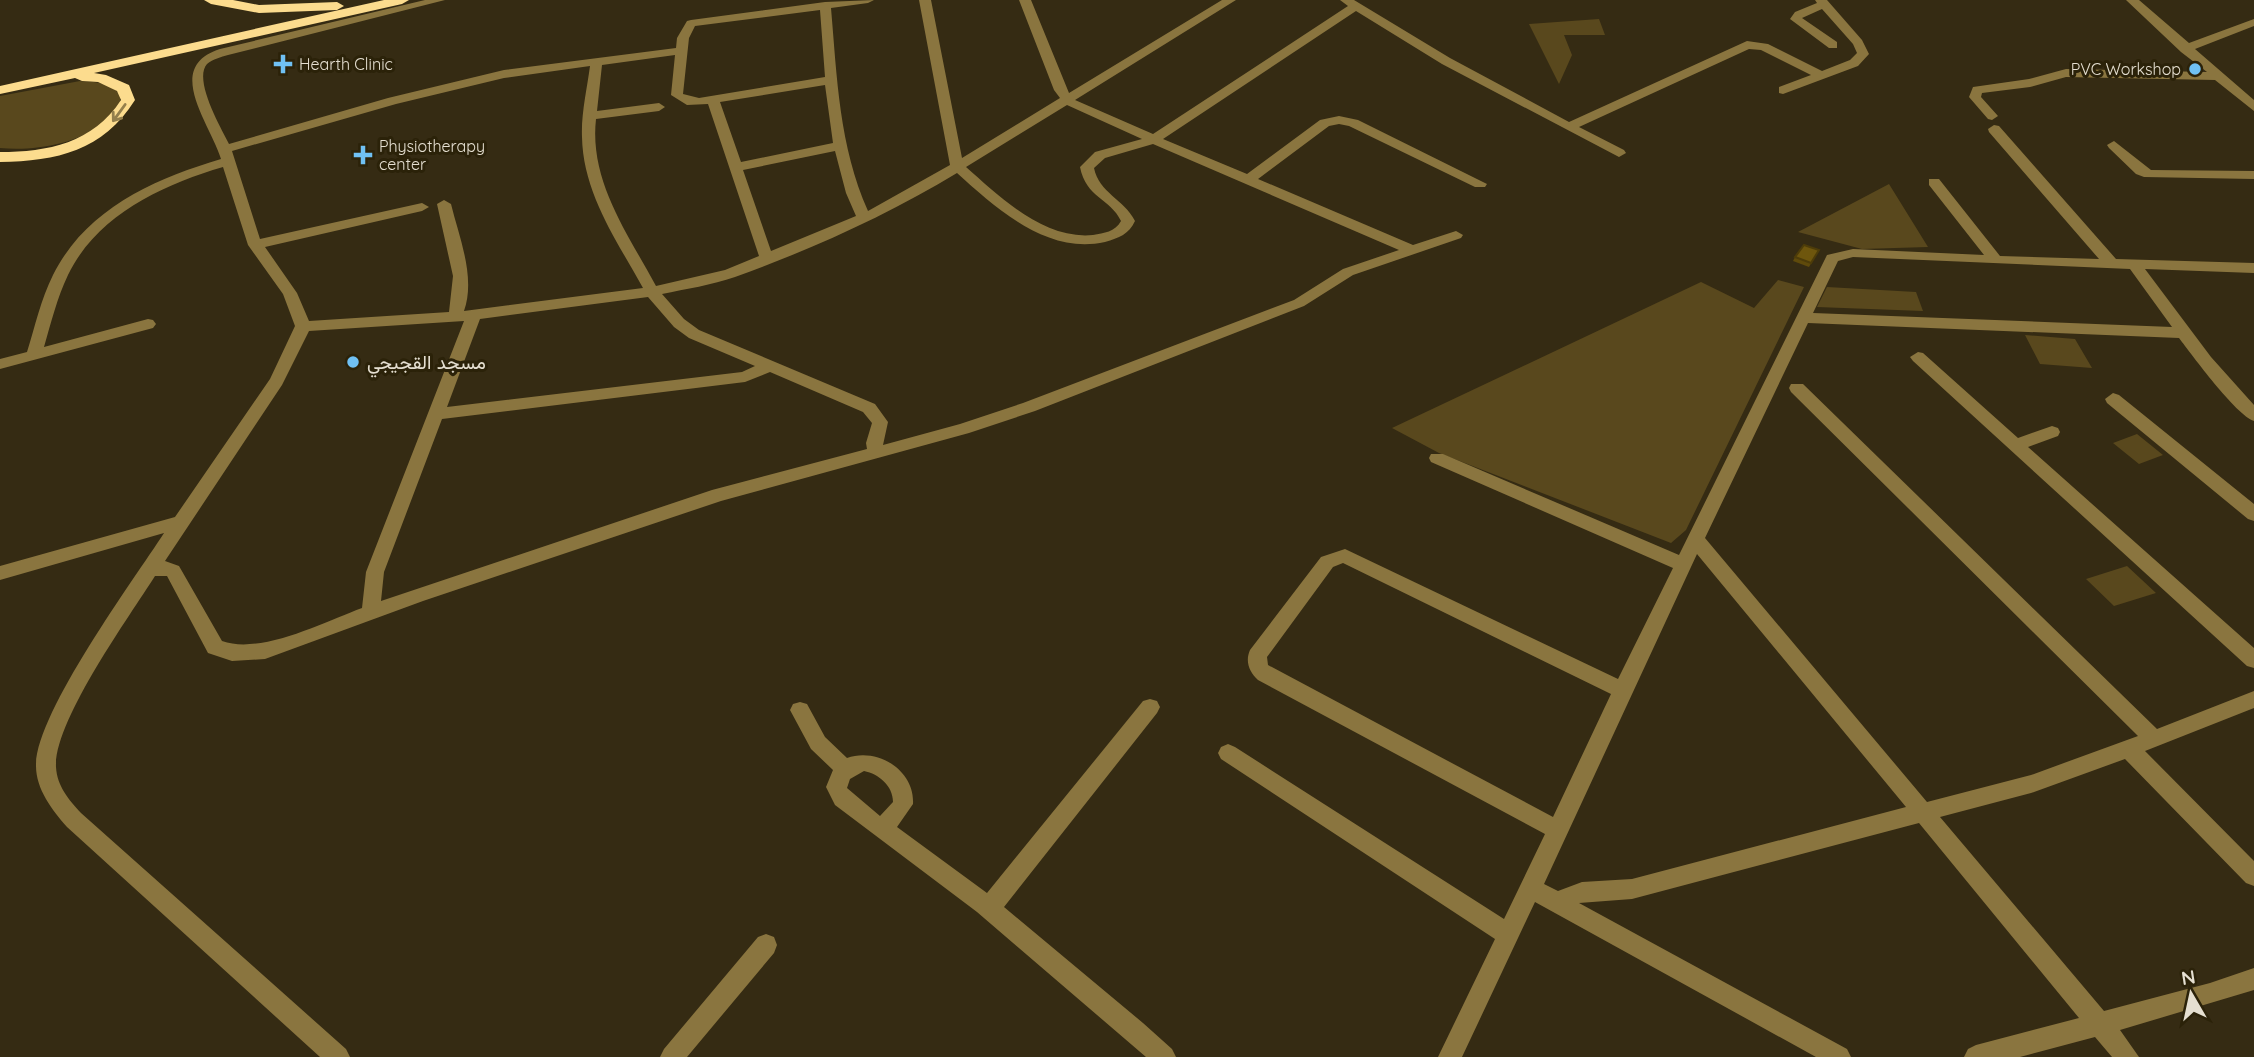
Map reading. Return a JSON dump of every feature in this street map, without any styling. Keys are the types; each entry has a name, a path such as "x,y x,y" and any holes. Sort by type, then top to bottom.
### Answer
{"highway":[{"path":"211,0 259,9 339,6"},
{"path":"0,79 365,0"},
{"path":"0,90 402,0"},
{"path":"181,51 194,56 201,65"},
{"path":"0,157 49,153 84,141 114,121 128,100 124,88 110,80 63,77"}],"street":[{"path":"338,1057 74,820 58,802 49,785 45,762 51,736 83,677 180,522 280,373 303,326 298,307 256,245 226,155 213,128 200,89 198,71 201,65 205,60 224,52 439,0"},
{"path":"832,80 699,102 679,99 677,95 684,33 691,23 868,0"},
{"path":"925,0 954,160 959,167 1035,228 1061,238 1092,239 1121,231 1128,221 1125,213 1093,186 1088,174 1089,162 1100,155 1153,140 1351,3 1446,61 1619,153"},
{"path":"1025,0 1060,90 1068,101 1415,251"},
{"path":"303,326 474,315 652,292 704,282 767,260 864,218 959,167 1230,0"},
{"path":"2132,0 2254,107"},
{"path":"1783,90 1854,62 1863,54 1858,43 1822,2 1798,14 1796,19 1833,45"},
{"path":"825,5 841,146 850,187 864,218"},
{"path":"2185,49 2253,23"},
{"path":"1570,126 1747,45 1764,47 1821,75"},
{"path":"33,356 65,267 96,228 121,206 150,189 226,155 457,85 505,74 597,60 682,51"},
{"path":"597,60 588,149 593,174 602,199 652,292 679,323 694,334 875,412 880,422 874,443 876,452"},
{"path":"2111,263 1993,123 1975,97 1976,90 2030,83 2066,73 2218,76"},
{"path":"713,100 767,260"},
{"path":"591,116 659,107"},
{"path":"1248,180 1325,123 1339,120 1353,122 1480,184"},
{"path":"2114,145 2141,171 2149,174 2254,175"},
{"path":"736,167 841,146"},
{"path":"1934,182 1996,260"},
{"path":"444,204 462,291 460,306 455,316"},
{"path":"256,245 422,207"},
{"path":"150,570 163,568 173,571 215,647 232,653 265,651 718,495 1029,407 1299,303 1348,272 1456,235"},
{"path":"1450,1057 1622,690 1832,258 1839,254 2254,268"},
{"path":"2134,264 2183,333 2227,388 2254,415"},
{"path":"371,613 375,572 474,315"},
{"path":"1804,317 2183,333"},
{"path":"0,365 148,324"},
{"path":"1917,357 2254,660"},
{"path":"437,414 745,377 769,366"},
{"path":"1797,388 2154,739"},
{"path":"2113,399 2254,514"},
{"path":"2014,446 2052,432"},
{"path":"1437,458 1682,565"},
{"path":"0,573 180,522"},
{"path":"1695,539 2127,1057"},
{"path":"1558,830 1265,674 1259,669 1256,656 1327,562 1345,556 1622,690"},
{"path":"1561,902 1573,894 1632,889 2031,784 2220,715 2254,699"},
{"path":"989,908 1150,707"},
{"path":"800,710 818,743 846,770"},
{"path":"2129,749 2254,876"},
{"path":"1228,753 1509,935"},
{"path":"882,828 902,806 902,788 873,762 859,761 846,770 836,787 840,796 882,828 989,908 1164,1057"},
{"path":"1531,888 1561,902 1839,1057"},
{"path":"672,1057 766,945"},
{"path":"1976,1057 2254,979"}],"shaded area":[{"path":"1599,19 1605,35 1564,35 1572,55 1559,84 1529,24"},
{"path":"80,81 97,82 120,94 120,103 102,124 67,142 26,148 0,148 0,96"},
{"path":"1889,184 1928,247 1862,249 1798,232"},
{"path":"1778,280 1804,287 1686,530 1671,543 1439,453 1392,428 1701,282 1754,308"},
{"path":"1827,287 1916,292 1923,311 1817,307"},
{"path":"2025,335 2075,339 2092,368 2040,364"},
{"path":"2137,434 2163,455 2139,464 2113,443"},
{"path":"2127,566 2156,593 2114,606 2086,579"}],"building":[{"path":"1804,245 1819,250 1811,263 1795,257"}],"place":[{"name":"Hearth Clinic","path":"283,64"},
{"name":"PVC Workshop","path":"2195,69"},
{"name":"Physiotherapy center","path":"363,155"},
{"name":"مسجد القجيجي","path":"353,362"}]}
